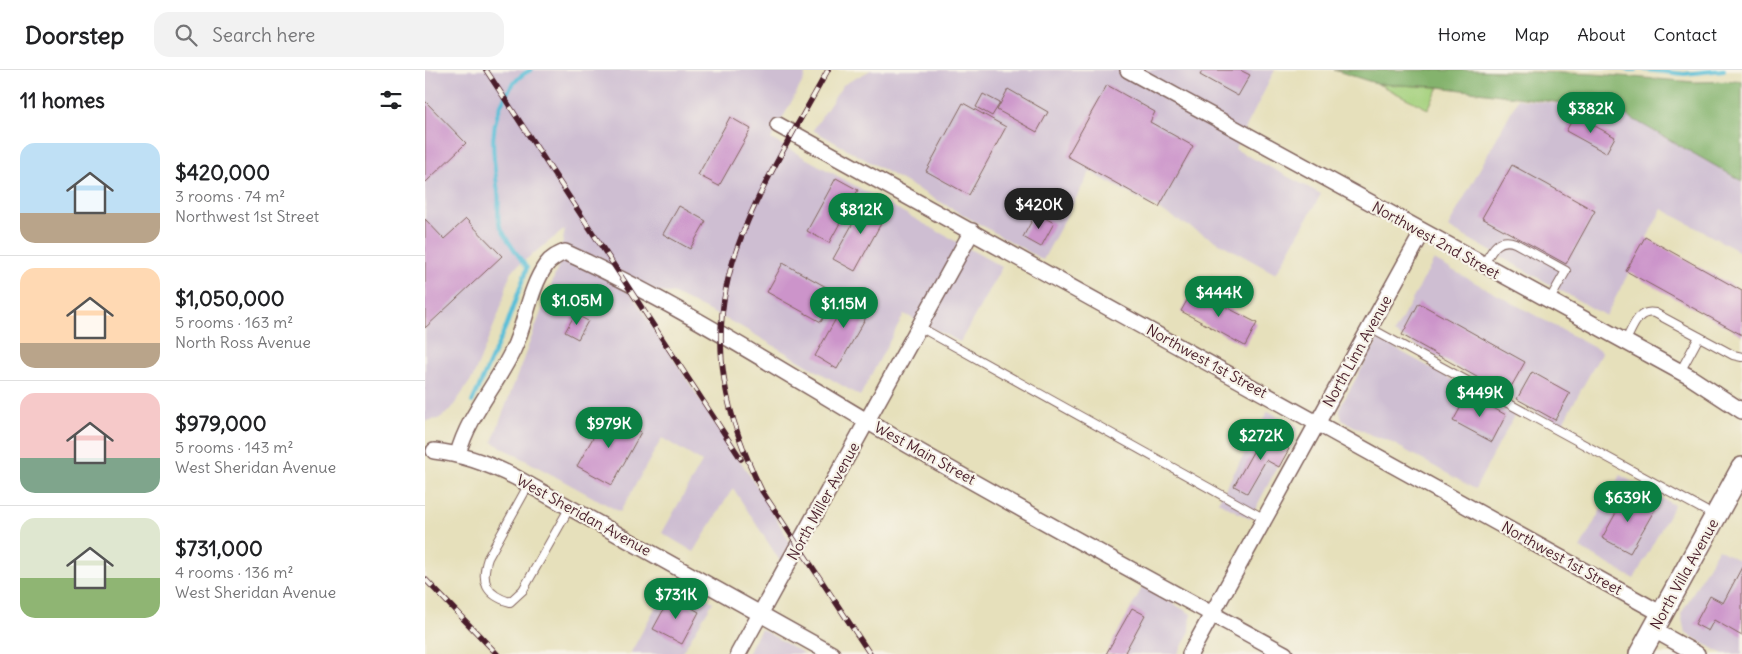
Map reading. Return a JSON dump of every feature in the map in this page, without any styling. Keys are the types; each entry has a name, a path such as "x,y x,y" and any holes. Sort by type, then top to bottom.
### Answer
{"main road":[{"name":"North Villa Avenue","path":"1640,654 1742,468"}],"street":[{"name":"Northwest 2nd Street","path":"1128,70 1422,233 1680,372 1742,411"},
{"name":"Northwest 1st Street","path":"778,125 1318,423 1658,622 1697,654"},
{"name":"North Miller Avenue","path":"738,654 972,231"},
{"name":"North Linn Avenue","path":"1191,654 1422,233"},
{"name":"West Main Street","path":"458,454 463,435 513,350 540,277 547,264 565,252 663,300 867,420 1285,654"},
{"name":"West Sheridan Avenue","path":"433,451 458,454 487,463 529,484 832,654"}],"lane":[{"path":"1483,266 1493,248 1501,241 1509,240 1515,243 1566,271 1549,302"},
{"path":"1625,342 1641,314 1646,311 1655,313 1733,355 1742,357"},
{"path":"918,326 1265,519"},
{"path":"1370,328 1715,517"},
{"path":"1680,372 1699,337"},
{"path":"529,484 488,558 484,570 484,583 497,598 510,602 523,590 570,507"}],"shaded area":[{"path":"425,70 804,70 805,77 771,139 1002,267 960,342 904,314 860,396 740,326 672,293 629,291 760,491 791,544 780,561 733,488 694,552 662,533 702,462 662,438 620,512 492,442 558,267 565,229 511,271 499,313 473,377 450,411 438,419 425,421"},
{"path":"871,70 1275,70 1235,149 1321,194 1276,274 1090,172 1043,260 813,130 843,85"},
{"path":"1518,99 1617,110 1742,181 1742,253 1662,209 1606,316 1448,227"},
{"path":"1434,260 1602,352 1561,426 1394,333"},
{"path":"1378,339 1515,414 1475,489 1387,440 1373,436 1342,420 1339,409"},
{"path":"1268,411 1298,427 1250,519 1218,502"},
{"path":"1620,475 1674,505 1634,579 1580,548"},
{"path":"1718,549 1742,562 1742,654 1723,654 1685,633 1681,614"},
{"path":"671,579 713,602 681,654 630,654"},
{"path":"1143,586 1191,614 1190,631 1178,654 1106,654"},
{"path":"761,629 805,654 747,654"}],"green space":[{"path":"1334,70 1470,70 1594,74 1694,82 1742,81 1742,181 1617,110 1439,87 1378,84"},
{"path":"1378,84 1439,87 1428,109"}],"building":[{"path":"1203,70 1240,70 1250,75 1238,96 1200,75"},
{"path":"1107,85 1155,112 1150,122 1193,146 1159,207 1067,156"},
{"path":"1008,89 1048,112 1037,132 997,110"},
{"path":"983,94 1000,103 992,116 976,107"},
{"path":"425,101 466,143 425,183"},
{"path":"963,103 1006,127 969,195 926,171"},
{"path":"1575,115 1615,137 1606,153 1566,131"},
{"path":"730,117 751,129 719,186 698,175"},
{"path":"1512,165 1595,211 1566,264 1482,218"},
{"path":"836,178 858,190 829,243 807,231"},
{"path":"873,197 890,207 855,271 833,259 857,216 861,218"},
{"path":"679,206 706,221 690,249 663,234"},
{"path":"1036,213 1054,223 1041,247 1023,237"},
{"path":"425,219 444,239 466,219 502,256 425,328"},
{"path":"1645,237 1742,291 1742,335 1626,271"},
{"path":"783,263 837,293 821,322 767,292"},
{"path":"852,290 874,303 837,369 815,356"},
{"path":"1193,290 1257,323 1245,346 1181,311"},
{"path":"1419,303 1525,362 1507,394 1402,335"},
{"path":"575,314 588,321 578,339 565,332"},
{"path":"1532,372 1570,393 1555,420 1517,399"},
{"path":"1468,394 1506,415 1492,442 1453,421"},
{"path":"607,413 641,432 612,485 577,466"},
{"path":"1263,434 1289,449 1279,467 1266,460 1247,493 1234,486"},
{"path":"1627,493 1655,509 1630,553 1602,538"},
{"path":"1742,567 1742,636 1714,620 1708,631 1695,624 1710,596 1723,603"},
{"path":"671,596 699,612 682,644 653,629"},
{"path":"1132,608 1145,615 1125,652 1128,654 1106,654"}],"waterway":[{"path":"472,402 507,324 527,268 500,226 493,141 496,117 507,93 520,77 531,70"},
{"path":"1627,70 1636,70"},
{"path":"1645,70 1684,74 1724,70"}],"railway":[{"path":"486,70 741,459"},
{"path":"828,70 769,177 746,225 730,272 722,321 723,372 736,428 762,491 870,654"},
{"path":"425,579 497,654"}]}
